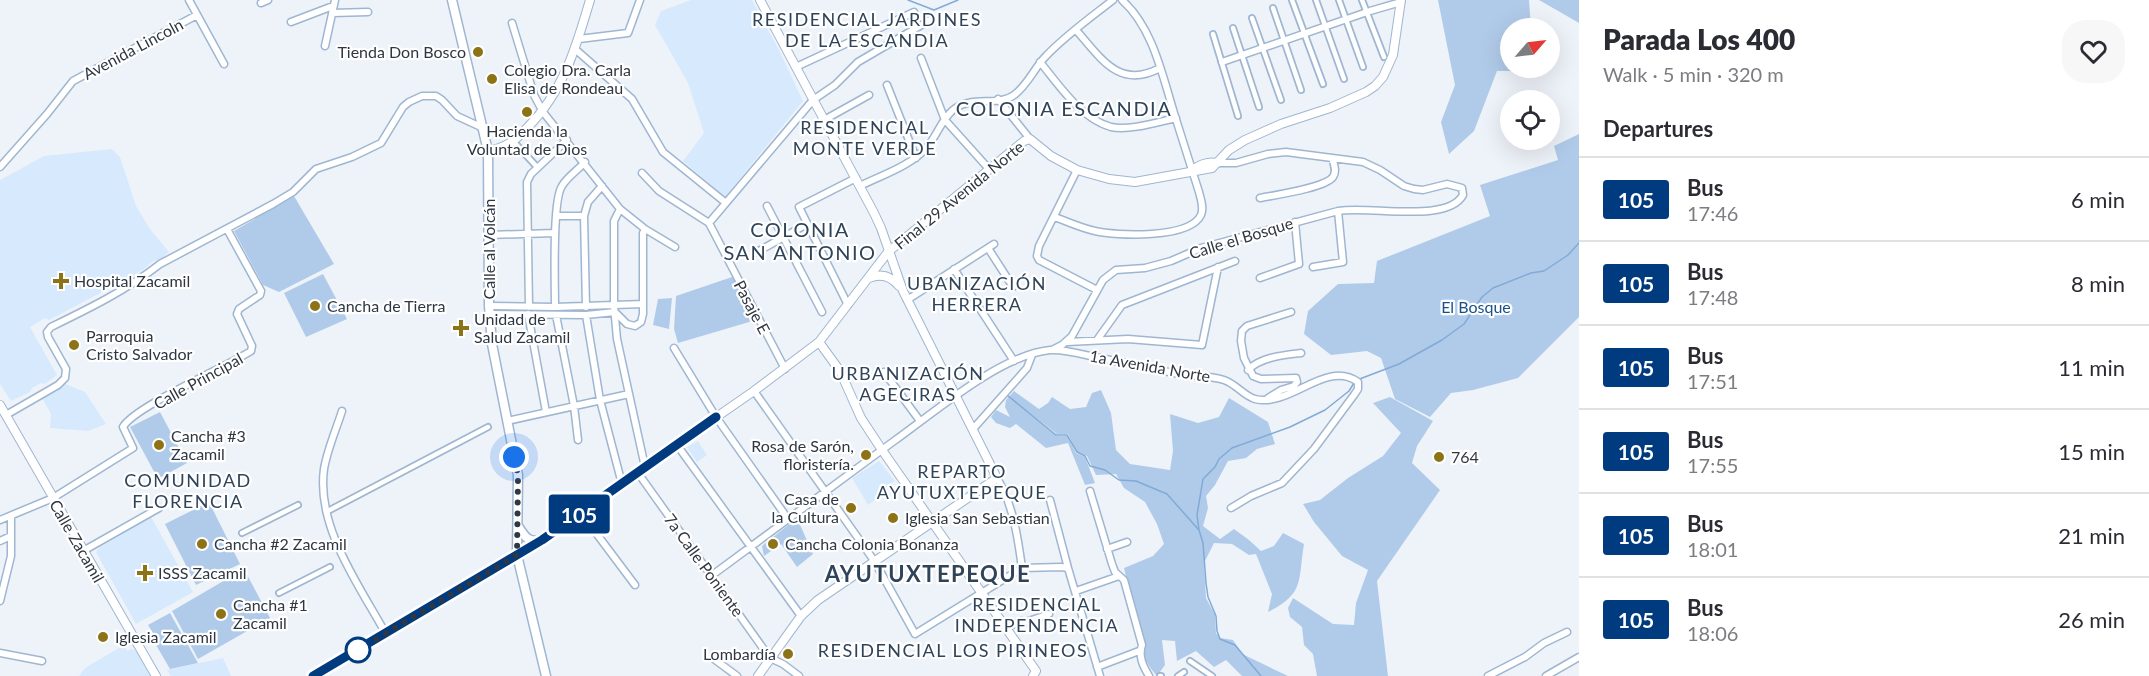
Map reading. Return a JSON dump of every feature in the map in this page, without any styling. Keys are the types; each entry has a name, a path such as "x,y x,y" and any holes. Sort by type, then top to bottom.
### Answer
{"main road":[{"name":"Calle al Volcán","path":"452,0 488,151 489,310 492,344 518,475 517,555 546,676"},
{"path":"518,526 528,540 534,542 542,540"},
{"path":"313,676 517,555"}],"street":[{"path":"189,0 224,64"},
{"path":"488,151 500,149 513,142 543,112 561,83 579,39 590,0"},
{"path":"579,39 628,33 640,0"},
{"path":"760,0 881,228 907,300 997,478 1008,503 1022,568"},
{"path":"860,186 916,158 929,146 954,108 964,103 1015,95 1040,62 1113,0"},
{"path":"1055,217 1094,231 1133,235 1171,231 1193,225 1203,209 1160,69 1141,22 1122,0"},
{"path":"1292,0 1323,84"},
{"path":"1316,0 1344,79"},
{"path":"1339,0 1363,67"},
{"path":"1362,0 1384,57"},
{"path":"998,99 1030,139 1052,156 1077,170 1109,179 1135,182 1192,170 1202,171 1212,168 1229,150 1260,132 1330,108 1375,86 1383,77 1393,55 1401,1 1222,62"},
{"path":"291,22 333,6 368,12"},
{"path":"325,46 333,6"},
{"path":"1273,8 1301,90"},
{"path":"796,67 914,12"},
{"name":"Avenida Lincoln","path":"0,167 73,81 197,15"},
{"path":"1252,18 1281,100"},
{"path":"709,223 813,100 835,85 858,62 930,20"},
{"path":"512,23 534,95 543,112 585,162 620,209 645,230 675,247"},
{"path":"1233,28 1259,107"},
{"path":"1076,30 1112,69 1127,75 1145,76 1160,69"},
{"path":"1213,34 1238,116"},
{"path":"575,49 632,99 663,152 726,203"},
{"path":"921,58 945,120 990,169"},
{"path":"1040,62 1082,112 1112,127 1136,126 1176,118"},
{"path":"887,85 916,158"},
{"path":"824,120 869,95"},
{"path":"6,415 58,385 65,378 66,369 48,337 47,332 51,327 89,308 160,264 293,192 316,169 352,157 381,143 409,102 422,96 436,96 457,116 483,129"},
{"name":"Final 29 Avenida Norte","path":"517,555 638,473 785,369 819,342 888,252 1024,141 1030,139"},
{"path":"546,412 529,311 527,182 537,167 567,140"},
{"path":"513,142 537,167"},
{"path":"1217,163 1236,163 1281,151 1332,158 1335,173 1332,179 1321,184 1260,198"},
{"name":"Calle el Bosque","path":"1052,350 1066,342 1078,327 1097,290 1108,275 1116,270 1154,266 1201,248 1338,211 1353,208 1414,212 1436,210 1446,208 1462,198 1462,188 1456,185 1448,184 1423,190 1414,189 1404,186 1364,162 1332,158"},
{"path":"555,307 555,233 558,194 561,186 585,162"},
{"path":"1077,170 1039,246 1037,256 1039,260 1097,290"},
{"name":"Pasaje E","path":"642,173 659,191 709,223 785,369"},
{"path":"848,305 799,207 856,178"},
{"path":"586,307 584,216 588,202 602,186"},
{"path":"767,206 822,312"},
{"path":"620,209 614,220 614,309 617,339 645,467"},
{"path":"1313,267 1343,262 1338,211"},
{"path":"557,216 584,216"},
{"path":"1260,278 1299,264 1295,222"},
{"path":"757,252 807,224"},
{"name":"Calle Principal","path":"53,498 133,448 123,428 128,420 174,392 251,351 252,346 237,314 239,309 260,295 261,291 227,229"},
{"path":"529,311 555,307 614,309 627,324 635,326 641,322 643,233 645,230"},
{"path":"489,235 555,233"},
{"path":"907,300 991,246 1013,287"},
{"path":"1097,340 1122,304 1235,261"},
{"path":"1066,342 1128,339 1202,345 1218,267"},
{"path":"954,269 1014,361"},
{"path":"869,278 889,276 903,291"},
{"path":"489,310 586,315 643,304"},
{"path":"1265,400 1281,390 1294,386 1297,382 1296,378 1261,379 1253,376 1248,370 1241,341 1242,331 1247,326 1291,312"},
{"path":"556,315 574,406 578,440"},
{"path":"586,315 600,400 621,484"},
{"path":"819,342 840,371 861,418 1036,674"},
{"path":"674,348 716,417 788,519"},
{"name":"1a Avenida Norte","path":"711,576 920,421 1014,361 1032,355 1052,350 1206,378 1217,378 1228,381 1250,397 1265,400"},
{"path":"1248,370 1252,365 1281,355 1301,353"},
{"path":"973,429 1027,368 1032,355"},
{"path":"884,372 920,421"},
{"path":"1231,508 1251,496 1282,483 1314,449 1358,389 1358,382 1352,377 1329,377 1282,398 1265,400"},
{"path":"754,391 875,562 915,634 1022,568 1068,568"},
{"path":"507,421 629,394"},
{"name":"Calle Zacamil","path":"0,405 156,676"},
{"path":"342,411 324,467 323,498 328,521 344,556 386,634"},
{"path":"326,512 488,427"},
{"path":"677,445 801,616"},
{"name":"7a Calle Poniente","path":"638,473 770,658"},
{"path":"758,676 801,616 818,600 997,478"},
{"path":"1090,491 1112,564 1124,580 1142,645 1139,651 1142,664 1149,676"},
{"path":"0,520 53,498"},
{"path":"1050,500 1100,676"},
{"path":"242,533 298,505"},
{"path":"83,551 159,508"},
{"path":"581,513 635,585"},
{"path":"0,601 11,556 11,516"},
{"path":"0,541 11,536"},
{"path":"1107,549 1127,543"},
{"path":"279,593 330,567"},
{"path":"1076,591 1119,576"},
{"path":"1006,628 1021,621 1026,622 1049,614"},
{"path":"1488,676 1525,657 1544,643 1568,632"},
{"path":"1097,667 1139,651"},
{"path":"0,653 42,661"},
{"path":"1546,676 1579,657"},
{"path":"770,658 799,676"},
{"path":"714,659 737,676"},
{"path":"1190,661 1212,676"},
{"path":"1178,676 1184,672"}],"shaded area":[{"path":"691,0 752,0 803,101 725,197 683,161 704,133 688,83 655,25 661,11"},
{"name":"Hospital Zacamil","path":"112,149 120,157 136,206 150,229 169,252 143,270 49,320 45,318 30,327 57,375 45,384 41,383 32,388 30,392 11,401 0,384 0,180 44,156"},
{"path":"63,383 85,392 106,424 88,431 50,428 51,414 41,396"},
{"path":"698,441 707,455 697,462 687,447"},
{"path":"879,461 895,481 883,489 885,493 868,505 852,478"},
{"name":"ISSS Zacamil","path":"151,517 193,592 136,624 96,552"},
{"path":"124,645 127,651 132,649 136,651 150,676 79,676 85,668"},
{"path":"223,658 231,676 171,676 167,670"}],"green space":[{"path":"1438,0 1529,0 1530,18 1500,18 1500,71 1497,71 1474,131 1449,154 1441,122 1455,85"},
{"path":"1539,0 1579,0 1579,23"},
{"name":"El Bosque","path":"1579,134 1579,317 1518,378 1473,390 1451,393 1430,417 1395,399 1381,358 1367,351 1331,355 1304,334 1308,311 1338,284 1374,283 1377,261 1490,216 1480,185 1558,160 1555,150 1560,150 1560,143"},
{"path":"294,196 334,264 279,292 263,285 234,231"},
{"name":"Cancha de Tierra","path":"323,274 347,319 306,337 284,293"},
{"path":"735,276 756,320 678,343 674,329 676,296"},
{"path":"672,298 669,329 653,325 658,299"},
{"path":"1101,390 1111,413 1116,450 1130,464 1170,470 1173,451 1170,414 1198,423 1219,417 1229,398 1268,422 1275,444 1257,449 1246,458 1228,461 1206,496 1208,508 1203,526 1220,539 1234,529 1261,551 1274,546 1283,533 1304,544 1298,585 1288,599 1268,612 1272,594 1256,554 1249,555 1232,544 1214,543 1204,563 1206,598 1215,615 1216,633 1220,638 1233,640 1242,654 1288,676 1242,676 1226,660 1214,667 1196,651 1177,661 1175,641 1162,640 1165,665 1157,676 1146,660 1140,645 1124,568 1153,556 1164,544 1157,524 1145,502 1124,488 1116,474 1096,475 1087,456 1077,452 1068,434 1057,434 1026,410 1057,436 1067,436 1076,453 1085,457 1095,483 1085,485 1068,443 1046,448 1016,424 1010,428 996,423 991,417 996,410 1010,417 1005,407 1006,400 1014,391 1039,409 1052,397 1070,409 1086,407 1092,393"},
{"path":"1390,397 1433,421 1417,446 1412,463 1440,490 1377,581 1388,676 1317,676 1313,654 1304,645 1302,627 1290,617 1288,608 1293,598 1333,624 1354,625 1356,603 1368,570 1342,556 1314,522 1303,504 1320,500 1348,478 1383,456 1401,433 1373,403"},
{"name":"Cancha #3 Zacamil","path":"160,412 187,463 158,479 130,427"},
{"name":"Cancha #2 Zacamil","path":"209,502 240,564 196,585 165,524"},
{"path":"797,518 813,554 797,567 781,544 764,556 762,546"},
{"name":"Cancha #1 Zacamil","path":"244,569 270,618 198,659 172,611"},
{"path":"170,613 198,663 170,669 152,638 155,636 148,625"}],"waterway":[{"path":"908,0 934,10 958,0"},
{"path":"1357,380 1399,364 1442,340 1464,324 1482,297 1493,288 1531,273 1544,271 1568,255 1579,243"},
{"path":"1261,676 1235,645 1220,639 1217,631 1216,616 1208,597 1203,543 1197,515 1203,479 1215,467 1219,459 1232,448 1290,427 1325,410 1349,391 1354,383"},
{"path":"1007,395 1056,435 1067,435 1077,452 1085,456 1090,466 1105,470 1119,480 1136,481 1167,494 1198,529"}],"bus line":[{"name":"105","path":"313,676 542,540 716,417"}],"place":[{"name":"Tienda Don Bosco","path":"478,52"},
{"name":"Colegio Dra. Carla Elisa de Rondeau","path":"492,79"},
{"name":"Hacienda la Voluntad de Dios","path":"527,112"},
{"name":"Hospital Zacamil","path":"61,281"},
{"name":"Cancha de Tierra","path":"315,306"},
{"name":"Unidad de Salud Zacamil","path":"461,328"},
{"name":"Parroquia Cristo Salvador","path":"74,345"},
{"name":"Cancha #3 Zacamil","path":"159,445"},
{"name":"Rosa de Sarón, floristería.","path":"866,455"},
{"name":"764","path":"1439,457"},
{"name":"Casa de la Cultura","path":"851,508"},
{"name":"Iglesia San Sebastian","path":"893,518"},
{"name":"Cancha #2 Zacamil","path":"202,544"},
{"name":"Cancha Colonia Bonanza","path":"773,544"},
{"name":"ISSS Zacamil","path":"145,573"},
{"name":"Cancha #1 Zacamil","path":"221,614"},
{"name":"Iglesia Zacamil","path":"103,637"},
{"name":"Lombardía","path":"788,654"}],"district":[{"name":"RESIDENCIAL JARDINES DE LA ESCANDIA","path":"867,30"},
{"name":"COLONIA ESCANDIA","path":"1064,109"},
{"name":"RESIDENCIAL MONTE VERDE","path":"865,138"},
{"name":"COLONIA SAN ANTONIO","path":"800,242"},
{"name":"UBANIZACIÓN HERRERA","path":"977,294"},
{"name":"URBANIZACIÓN AGECIRAS","path":"908,384"},
{"name":"REPARTO AYUTUXTEPEQUE","path":"962,482"},
{"name":"COMUNIDAD FLORENCIA","path":"188,491"},
{"name":"AYUTUXTEPEQUE","path":"928,574"},
{"name":"RESIDENCIAL INDEPENDENCIA","path":"1037,615"},
{"name":"RESIDENCIAL LOS PIRINEOS","path":"953,651"}],"route":[{"path":"358,650 517,555 518,475 514,457"}]}
